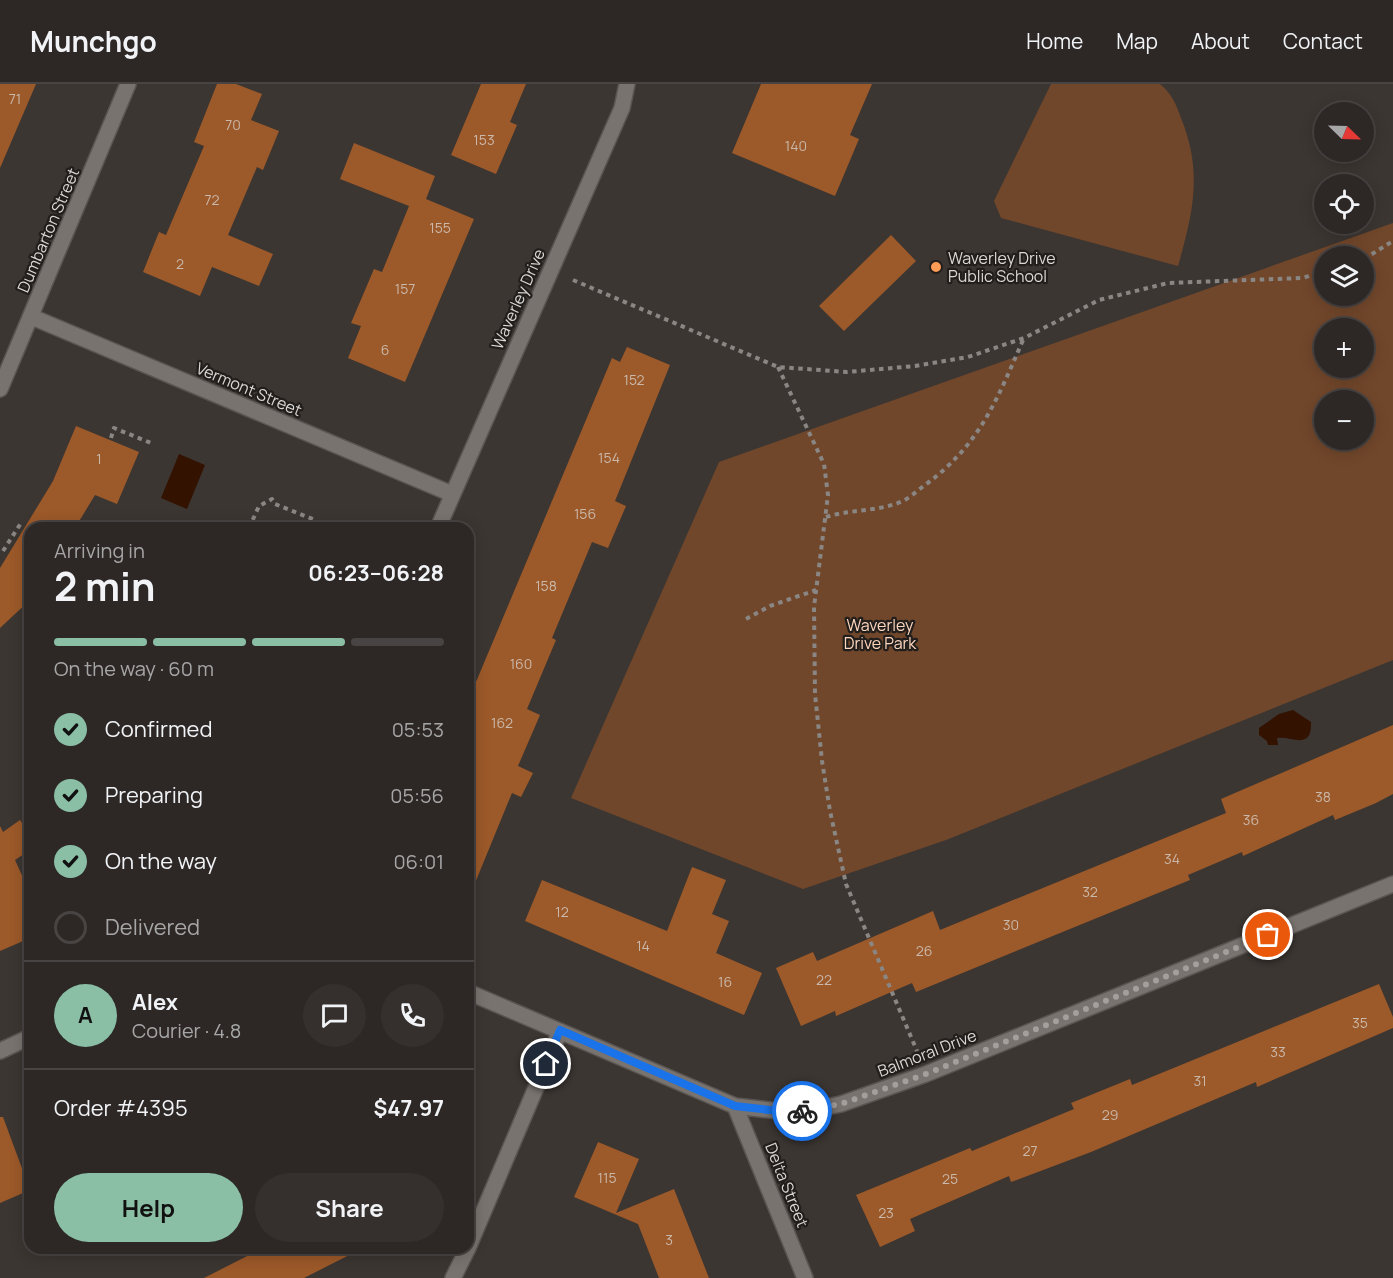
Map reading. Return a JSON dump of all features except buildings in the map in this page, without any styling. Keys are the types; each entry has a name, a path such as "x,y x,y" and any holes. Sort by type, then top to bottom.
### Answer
{"street":[{"name":"Dumbarton Street","path":"0,389 128,84"},
{"name":"Waverley Drive","path":"440,522 622,108 627,84"},
{"name":"Vermont Street","path":"32,317 452,494"},
{"name":"Balmoral Drive","path":"474,994 735,1106 787,1112 813,1110 841,1104 926,1074 1393,884"},
{"path":"474,1234 560,1030"},
{"path":"0,1051 24,1040"},
{"name":"Delta Street","path":"735,1106 805,1278"},
{"path":"453,1278 465,1254"}],"path":[{"path":"1374,253 1393,242"},
{"path":"550,271 778,367 847,372 915,366 968,357 1024,338 1100,300 1168,283 1302,278 1314,275"},
{"path":"826,517 846,510 880,508 904,500 951,466 980,430 1024,338"},
{"path":"778,367 824,464 828,495 814,607 815,694 822,761 846,884 926,1074"},
{"path":"111,438 114,428 151,443"},
{"path":"252,522 259,506 272,499 275,504 315,519 314,522"},
{"path":"3,551 21,523"},
{"path":"746,619 770,606 816,590"}],"green space":[{"path":"1051,84 1160,84 1171,95 1188,138 1194,175 1188,228 1178,266 1001,218 994,201"},
{"name":"Waverley Drive Park","path":"1393,223 1393,660 946,840 803,889 571,798 719,462 1314,251 1314,306 1374,306 1374,246 1328,246 1362,234 1374,234 1374,230"}],"shaded area":[{"path":"179,454 205,465 187,509 161,498"},
{"path":"1293,710 1311,722 1308,736 1300,740 1277,738 1278,745 1268,745 1267,741 1259,735 1259,728 1279,714"}],"way so far":[{"path":"802,1111 841,1104 926,1074 1268,935"}],"place":[{"name":"Waverley Drive Public School","path":"936,267"}],"route":[{"path":"546,1064 560,1030 735,1106 787,1112 802,1111"}]}
